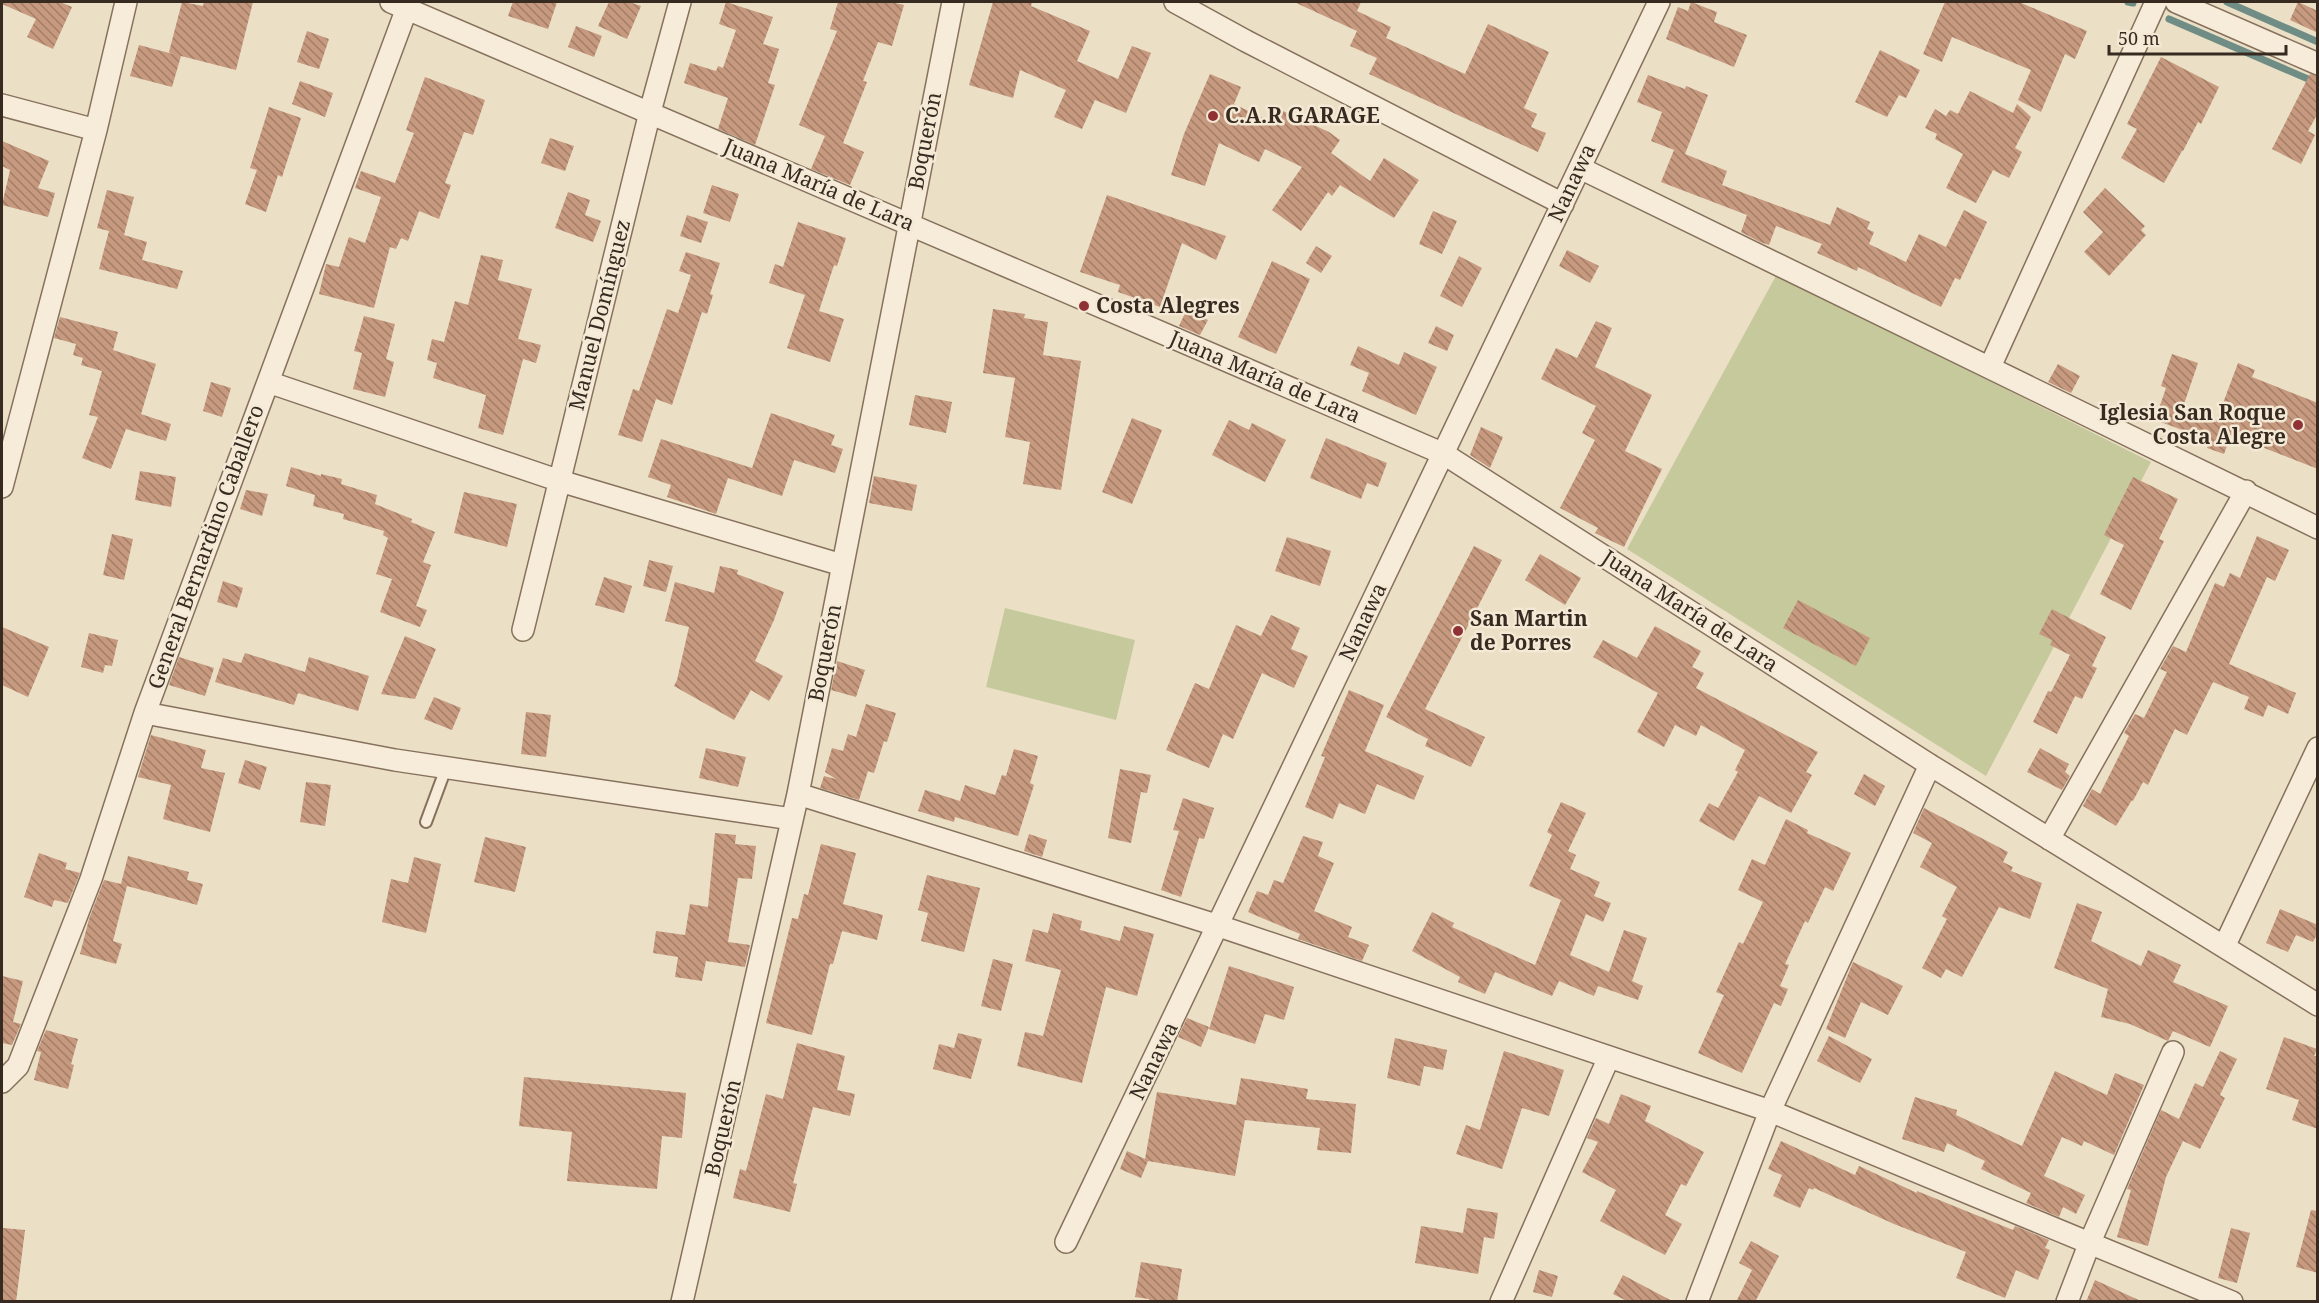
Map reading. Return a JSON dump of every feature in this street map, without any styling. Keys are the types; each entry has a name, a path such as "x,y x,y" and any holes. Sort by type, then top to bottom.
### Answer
{"street":[{"path":"2,487 96,130 126,2"},
{"name":"Manuel Domínguez","path":"523,630 650,112 680,2"},
{"name":"Boquerón","path":"682,1302 798,794 953,2"},
{"path":"1177,2 1257,46 1563,204"},
{"name":"Nanawa","path":"1066,1242 1659,2"},
{"path":"1990,367 2156,2"},
{"path":"2176,2 2318,64"},
{"name":"Juana María de Lara","path":"399,5 1443,454 1930,765 2318,1005"},
{"name":"General Bernardino Caballero","path":"2,1082 18,1066 91,879 145,712 268,382 399,5"},
{"path":"2,105 96,130"},
{"path":"1580,168 2318,528"},
{"path":"268,382 560,481 842,565"},
{"path":"2049,839 2246,491"},
{"path":"145,712 395,760 792,819"},
{"path":"2224,947 2318,748"},
{"path":"1697,1302 1770,1111 1930,765"},
{"path":"798,794 1219,926 1770,1111 2232,1302"},
{"path":"2067,1302 2090,1242 2172,1052"},
{"path":"1501,1302 1609,1058"}],"lane":[{"path":"426,822 446,768"}],"green space":[{"path":"1777,274 2151,462 1986,776 1627,549"},
{"path":"1005,608 1135,640 1116,720 986,687"}],"building":[{"path":"2,2 60,2 72,7 53,49 27,37 36,19"},
{"path":"182,2 203,6 204,2 253,2 236,70 181,56 172,87 130,76 139,45 173,54 169,52"},
{"path":"513,2 557,2 548,29 508,16"},
{"path":"609,2 629,2 641,6 627,39 598,26"},
{"path":"726,2 773,17 763,44 779,49 768,83 775,85 755,145 718,129 728,98 684,83 690,63 716,71 718,66 723,68 736,30 719,24"},
{"path":"838,2 891,2 904,5 892,46 878,42 863,81 867,82 843,143 864,152 850,185 811,169 825,136 799,125 837,31 830,29"},
{"path":"993,2 1032,2 1031,6 1090,31 1077,61 1118,79 1132,46 1151,53 1126,113 1095,100 1082,129 1054,117 1066,90 1020,70 1013,98 969,85"},
{"path":"1294,2 1361,2 1357,11 1391,27 1386,38 1465,74 1488,24 1549,52 1524,108 1537,114 1531,127 1546,133 1538,152 1369,74 1377,58 1350,46 1357,31"},
{"path":"1691,2 1717,12 1714,22 1747,35 1734,67 1666,39 1678,7 1688,11"},
{"path":"1945,2 2019,2 2087,31 2075,59 2065,54 2041,112 2018,100 2031,70 1952,37 1942,62 1923,54"},
{"path":"2298,2 2318,11 2318,33 2290,20"},
{"path":"576,26 602,36 594,57 568,47"},
{"path":"307,31 329,39 319,69 297,62"},
{"path":"1880,50 1920,70 1906,98 1899,95 1887,117 1855,102"},
{"path":"2161,57 2219,87 2201,124 2198,122 2164,183 2121,158 2137,129 2127,124"},
{"path":"1210,74 1241,87 1234,104 1277,125 1283,111 1329,132 1340,140 1331,153 1370,181 1384,158 1419,180 1394,218 1340,185 1332,196 1328,192 1301,231 1272,210 1302,167 1265,149 1259,162 1219,143 1205,186 1171,175 1184,134"},
{"path":"2310,74 2318,76 2318,113 2308,131 2315,135 2301,164 2272,149"},
{"path":"1648,75 1708,95 1685,154 1727,171 1722,185 1830,225 1837,207 1870,222 1867,229 1874,232 1869,244 1906,262 1919,234 1946,247 1964,210 1987,222 1960,280 1955,278 1941,307 1858,267 1857,271 1817,253 1822,244 1776,226 1769,245 1760,242 1741,232 1747,215 1661,182 1674,150 1682,153 1651,141 1662,112 1637,102"},
{"path":"425,77 485,100 473,135 464,132 445,183 451,185 439,219 419,211 408,241 401,238 396,249 390,247 374,308 319,294 326,264 339,267 349,237 365,243 381,197 355,188 361,171 395,183 414,133 406,130"},
{"path":"300,81 333,93 325,117 292,104"},
{"path":"1970,91 2013,113 2017,104 2031,117 2015,148 2022,152 2009,178 1993,170 1976,203 1946,188 1963,154 1935,139 1937,134 1925,128 1935,109 1946,116 1950,110 1958,114"},
{"path":"269,107 301,118 282,177 278,175 266,212 245,204 257,170 250,168"},
{"path":"550,138 574,146 565,171 541,163"},
{"path":"2,141 49,161 38,188 55,193 48,217 2,205 10,170 2,166"},
{"path":"712,185 739,194 730,222 703,213"},
{"path":"2105,188 2145,226 2141,230 2146,235 2109,276 2084,252 2103,232 2083,212"},
{"path":"107,190 134,197 124,235 147,242 142,260 183,271 177,289 99,269 109,231 97,228"},
{"path":"568,192 590,200 585,215 601,221 593,242 555,228"},
{"path":"1107,195 1226,236 1216,260 1182,243 1160,307 1118,292 1120,285 1080,272"},
{"path":"1433,211 1457,221 1442,254 1419,244"},
{"path":"687,215 708,222 701,243 680,236"},
{"path":"798,222 846,238 837,266 834,265 819,311 844,319 830,362 787,348 805,295 769,283 775,264 783,267"},
{"path":"1316,246 1332,256 1321,273 1306,263"},
{"path":"1567,250 1599,266 1590,283 1559,266"},
{"path":"686,252 720,263 710,294 713,295 707,314 702,312 672,405 656,399 642,442 618,435 633,389 639,391 667,309 678,313 691,275 679,271"},
{"path":"481,255 503,260 498,280 532,289 518,339 541,345 536,363 523,359 503,435 478,428 486,395 433,378 437,363 427,360 432,339 444,342 455,301 468,305"},
{"path":"1459,256 1482,268 1462,307 1440,296"},
{"path":"1272,261 1310,279 1276,354 1238,337"},
{"path":"993,309 1025,314 1024,318 1048,322 1043,355 1081,361 1061,490 1023,484 1030,442 1005,437 1015,378 983,373"},
{"path":"1187,309 1208,320 1200,335 1179,326"},
{"path":"364,316 395,324 386,359 394,362 385,397 353,389 362,353 354,351"},
{"path":"60,317 118,332 113,350 156,364 141,414 171,424 166,441 126,429 111,469 82,458 98,417 89,415 102,371 81,365 83,358 73,355 76,344 54,338"},
{"path":"1596,321 1612,328 1595,367 1652,395 1625,451 1662,469 1624,547 1595,533 1598,528 1560,508 1595,440 1582,433 1596,406 1541,379 1556,348 1577,358"},
{"path":"1436,326 1454,335 1447,351 1428,343"},
{"path":"1358,346 1399,365 1404,352 1437,367 1416,415 1362,391 1369,373 1350,365"},
{"path":"2172,354 2198,363 2182,410 2216,422 2238,363 2255,370 2252,377 2318,403 2318,469 2231,435 2224,454 2207,448 2210,440 2155,420 2166,388 2161,386"},
{"path":"2058,364 2080,376 2071,393 2048,382"},
{"path":"211,382 231,388 222,417 203,411"},
{"path":"915,395 952,402 946,433 909,425"},
{"path":"771,413 835,435 831,445 843,449 835,473 794,460 782,496 728,478 716,514 667,497 671,485 648,477 661,439 752,468"},
{"path":"1132,418 1162,430 1132,504 1102,492"},
{"path":"1229,420 1249,430 1252,423 1286,440 1265,482 1212,455"},
{"path":"1481,427 1503,437 1490,468 1470,455"},
{"path":"1326,438 1387,463 1378,487 1367,483 1361,499 1310,478"},
{"path":"291,467 321,476 321,474 342,479 341,484 377,495 375,504 412,519 411,522 435,532 423,562 431,565 416,606 427,610 420,627 380,612 392,579 376,574 388,538 383,535 384,531 343,519 344,514 313,506 315,495 286,486"},
{"path":"140,471 176,477 171,507 135,500"},
{"path":"874,476 917,485 912,511 869,503"},
{"path":"2133,477 2178,499 2159,539 2164,541 2131,610 2100,594 2124,545 2104,535"},
{"path":"246,490 268,494 262,516 240,509"},
{"path":"464,492 517,504 507,547 454,533"},
{"path":"112,534 133,539 124,580 103,575"},
{"path":"2257,536 2289,550 2275,581 2267,577 2229,664 2296,693 2288,714 2268,705 2263,717 2244,709 2249,697 2213,682 2187,735 2175,729 2148,785 2143,782 2116,826 2083,806 2092,789 2100,794 2129,736 2124,733 2135,714 2144,718 2167,672 2160,669 2173,646 2186,652 2215,583 2224,587 2230,573 2240,578"},
{"path":"1287,537 1331,551 1320,586 1275,571"},
{"path":"1474,546 1502,560 1425,709 1485,737 1471,767 1425,746 1428,739 1386,717"},
{"path":"1540,554 1581,578 1565,605 1525,580"},
{"path":"649,560 673,566 666,592 643,586"},
{"path":"720,566 738,570 737,574 784,592 755,661 783,676 769,701 751,690 734,720 674,686 689,627 665,621 675,582 714,593"},
{"path":"604,577 632,586 624,613 595,605"},
{"path":"223,581 243,588 237,608 217,602"},
{"path":"1798,600 1870,638 1856,666 1783,628"},
{"path":"2052,609 2106,637 2092,666 2097,668 2082,699 2075,696 2057,734 2033,722 2048,691 2051,692 2070,655 2050,645 2052,640 2039,634"},
{"path":"1271,615 1300,628 1291,649 1308,656 1294,688 1262,673 1233,739 1223,734 1209,768 1166,750 1195,683 1209,689 1236,625 1261,636"},
{"path":"1655,626 1701,651 1692,667 1704,673 1696,688 1818,752 1806,772 1812,775 1791,813 1759,796 1734,841 1699,821 1709,803 1718,808 1738,772 1735,770 1745,750 1701,725 1696,736 1675,725 1664,747 1637,732 1658,693 1593,657 1603,640 1637,658"},
{"path":"2,627 49,647 28,697 2,685"},
{"path":"89,633 118,640 112,666 105,665 103,673 81,667"},
{"path":"405,636 436,649 415,699 381,694"},
{"path":"245,653 305,672 309,657 369,676 358,711 298,693 294,705 215,682 223,658 241,663"},
{"path":"179,657 214,668 205,696 169,685"},
{"path":"837,661 865,670 856,697 831,690"},
{"path":"1349,690 1384,705 1365,751 1424,776 1414,800 1377,784 1365,814 1339,803 1333,819 1305,807 1325,757 1321,756"},
{"path":"434,697 461,708 452,730 424,719"},
{"path":"866,704 896,713 874,773 868,771 859,800 820,788 824,776 836,779 825,772 832,748 843,751 848,734 856,737"},
{"path":"526,712 551,715 546,757 521,754"},
{"path":"151,735 206,750 201,768 225,773 210,832 163,819 171,785 138,777"},
{"path":"706,748 746,757 738,787 699,778"},
{"path":"2040,748 2069,764 2065,772 2070,776 2062,790 2027,772"},
{"path":"1014,749 1038,756 1030,783 1034,785 1018,836 955,817 954,822 918,811 925,790 960,801 965,785 995,795 1002,775 1006,776"},
{"path":"245,760 267,767 260,790 238,783"},
{"path":"1120,769 1151,775 1147,793 1141,792 1131,843 1108,838"},
{"path":"1864,774 1885,786 1875,806 1854,794"},
{"path":"306,782 331,785 325,826 300,822"},
{"path":"1183,798 1214,808 1204,839 1199,838 1181,897 1161,890 1179,831 1173,830"},
{"path":"1561,802 1586,813 1568,851 1576,855 1570,869 1600,882 1594,896 1611,903 1603,922 1586,914 1570,955 1609,972 1624,930 1647,938 1632,981 1643,986 1638,1000 1598,986 1594,996 1559,981 1552,996 1495,972 1485,994 1458,982 1460,977 1412,951 1432,912 1454,923 1452,927 1535,965 1561,900 1529,886 1552,835 1547,832"},
{"path":"1924,808 2008,852 2003,862 2013,867 2011,871 2042,883 2030,919 1999,907 1962,977 1946,969 1941,978 1922,968 1947,919 1942,916 1957,887 1920,867 1932,843 1913,833"},
{"path":"1786,819 1808,830 1807,833 1851,853 1833,891 1825,887 1808,923 1805,921 1785,964 1789,965 1780,986 1788,989 1781,1006 1774,1003 1742,1073 1698,1053 1724,995 1716,992 1739,942 1743,944 1763,902 1738,890 1752,859 1765,865"},
{"path":"715,833 736,835 735,844 756,846 752,879 738,878 728,942 750,945 745,967 706,961 702,981 675,977 678,957 653,953 656,931 685,935 690,904 708,907"},
{"path":"1029,834 1047,840 1042,857 1024,851"},
{"path":"1303,836 1323,842 1318,856 1334,863 1314,911 1352,927 1348,937 1369,945 1362,961 1298,939 1300,934 1248,912 1257,891 1268,895 1274,880 1283,883"},
{"path":"485,837 526,847 515,892 474,882"},
{"path":"821,844 856,853 843,904 883,915 877,940 842,931 833,964 830,964 812,1035 766,1023 792,918 798,919 804,894 808,895"},
{"path":"39,853 67,863 65,869 80,873 68,903 54,900 52,907 24,897"},
{"path":"128,856 189,872 187,880 203,884 197,905 127,886 113,941 122,944 116,964 80,954 89,919 104,880 121,884"},
{"path":"414,857 441,864 426,933 382,922 391,879 408,883"},
{"path":"927,875 980,888 964,952 921,941 928,913 918,910"},
{"path":"2077,903 2102,912 2091,941 2141,966 2148,950 2181,965 2173,982 2228,1006 2210,1047 2173,1031 2168,1041 2130,1024 2101,1017 2108,989 2054,968"},
{"path":"2280,909 2318,925 2318,932 2313,942 2296,935 2288,952 2266,943"},
{"path":"1053,913 1082,921 1080,930 1120,941 1124,926 1154,934 1137,996 1106,987 1082,1083 1017,1066 1025,1032 1043,1036 1061,970 1025,961 1033,929 1048,933"},
{"path":"993,959 1013,964 1001,1011 981,1006"},
{"path":"1853,962 1903,986 1888,1015 1861,1002 1845,1038 1826,1029"},
{"path":"1229,966 1294,987 1284,1020 1265,1014 1255,1044 1209,1029"},
{"path":"2,976 23,981 13,1022 21,1024 12,1045 2,1043"},
{"path":"1187,1018 1209,1027 1201,1047 1178,1037"},
{"path":"46,1030 78,1039 71,1064 74,1065 68,1089 34,1080 41,1052 37,1051"},
{"path":"958,1033 982,1039 971,1079 933,1069 939,1044 954,1048"},
{"path":"1829,1036 1872,1059 1860,1083 1817,1061"},
{"path":"2284,1037 2317,1049 2314,1056 2318,1056 2318,1129 2292,1120 2299,1100 2266,1089"},
{"path":"1395,1038 1447,1050 1443,1070 1424,1066 1420,1086 1387,1078"},
{"path":"797,1043 845,1056 837,1090 855,1094 850,1116 813,1107 793,1183 797,1184 790,1212 733,1198 740,1169 746,1171 766,1094 783,1099"},
{"path":"1504,1051 1564,1070 1549,1116 1522,1108 1502,1169 1456,1154 1466,1125 1480,1130"},
{"path":"2220,1051 2237,1059 2220,1095 2225,1098 2200,1149 2183,1141 2166,1177 2148,1246 2117,1237 2131,1190 2127,1189 2161,1110 2179,1119 2195,1083 2203,1087"},
{"path":"2055,1071 2107,1095 2115,1073 2144,1085 2114,1155 2084,1141 2082,1146 2062,1137 2044,1176 2085,1195 2076,1214 2063,1207 2059,1217 2026,1203 2031,1193 1981,1169 1985,1161 1947,1143 1944,1152 1902,1139 1915,1097 1957,1110 1956,1115 2022,1146"},
{"path":"524,1077 686,1093 682,1138 662,1136 657,1189 567,1181 572,1132 519,1126"},
{"path":"1241,1078 1308,1089 1306,1099 1356,1104 1351,1153 1317,1150 1320,1128 1245,1120 1235,1176 1148,1161 1141,1178 1120,1169 1127,1151 1145,1159 1157,1092 1236,1105"},
{"path":"1621,1094 1651,1106 1645,1121 1704,1152 1686,1186 1681,1184 1665,1215 1682,1224 1665,1255 1600,1221 1616,1190 1582,1172 1598,1142 1587,1138 1596,1118 1609,1124"},
{"path":"1781,1141 1855,1175 1859,1166 1917,1193 1917,1191 2013,1230 2015,1226 2049,1240 2045,1248 2050,1250 2038,1280 2016,1270 2005,1298 1956,1278 1966,1252 1894,1224 1814,1188 1813,1190 1809,1188 1800,1208 1773,1196 1782,1175 1768,1169"},
{"path":"1467,1208 1498,1213 1494,1239 1484,1237 1478,1274 1415,1263 1421,1226 1463,1233"},
{"path":"2311,1210 2318,1211 2318,1273 2296,1267"},
{"path":"3,1228 25,1230 16,1302 2,1302"},
{"path":"2231,1228 2250,1233 2237,1283 2218,1278"},
{"path":"1751,1241 1779,1256 1755,1302 1736,1302 1752,1270 1739,1263"},
{"path":"1141,1262 1182,1269 1177,1302 1149,1302 1149,1299 1135,1297"},
{"path":"1539,1270 1558,1276 1552,1297 1533,1292"},
{"path":"1623,1275 1674,1302 1629,1302 1613,1294"},
{"path":"2095,1280 2143,1302 2086,1302"}],"waterway":[{"path":"2128,2 2133,3"},
{"path":"2227,2 2318,42"},
{"path":"2169,19 2315,82"}],"place":[{"name":"C.A.R GARAGE","path":"1213,116"},
{"name":"Costa Alegres","path":"1084,306"},
{"name":"Iglesia San Roque Costa Alegre","path":"2298,425"},
{"name":"San Martin de Porres","path":"1458,631"}]}
